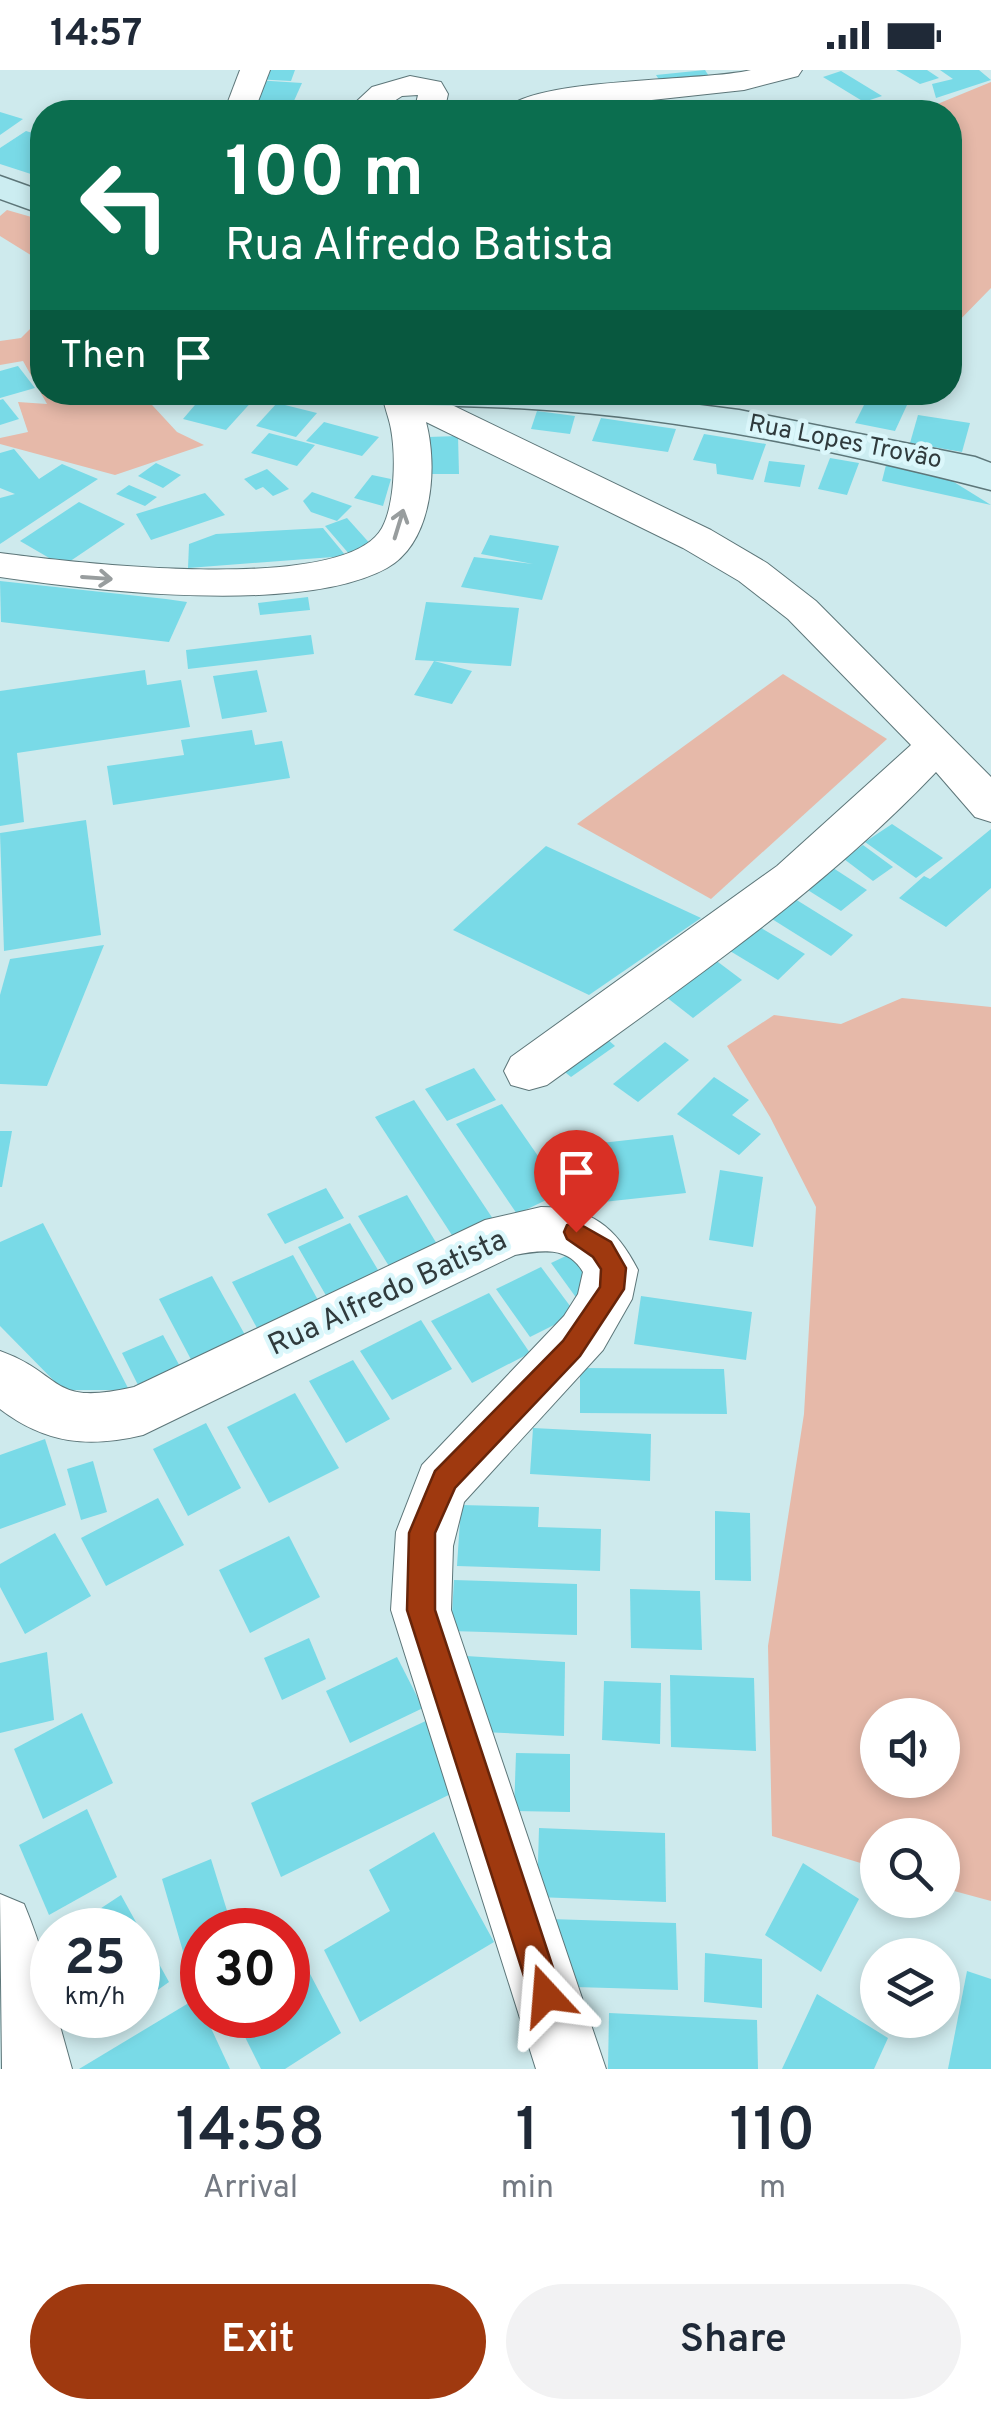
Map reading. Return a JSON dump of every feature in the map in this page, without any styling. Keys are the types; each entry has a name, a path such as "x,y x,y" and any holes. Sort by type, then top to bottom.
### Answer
{"main road":[{"path":"0,187 30,199"},
{"name":"Rua Lopes Trovão","path":"600,405 739,422 960,466 991,477"}],"street":[{"path":"244,100 255,70"},
{"path":"550,100 744,81 787,70"},
{"path":"375,100 388,89 447,74"},
{"path":"412,84 430,88 432,100"},
{"path":"0,565 62,575 187,584 314,576 376,558 398,537 409,484 411,436 401,405"},
{"path":"422,405 697,539 753,572 802,610 937,745 991,806"},
{"path":"529,1071 711,939 884,803 937,745"},
{"name":"Rua Alfredo Batista","path":"0,1375 29,1402 66,1419 99,1422 142,1410 504,1236 542,1226 576,1232 602,1250 613,1268 612,1289 572,1349 445,1480 422,1533 421,1610 571,2069"},
{"path":"0,1928 37,2069"}],"shaded area":[{"path":"991,82 991,288 962,318 962,100 947,100"},
{"path":"7,210 30,217 30,255 0,236 0,216"},
{"path":"30,329 30,374 23,361 0,365 0,341 21,338"},
{"path":"18,402 152,405 177,432 204,445 115,475 0,444 0,438 28,432"},
{"path":"783,674 887,739 711,899 577,824"},
{"path":"902,998 991,1007 991,1901 960,1893 960,1818 860,1818 860,1863 772,1836 768,1646 804,1414 816,1207 770,1117 727,1046 774,1015 841,1024"}],"building":[{"path":"256,70 295,70 291,81 253,79"},
{"path":"705,70 712,81 664,87 656,75"},
{"path":"896,70 927,70 939,78 920,84"},
{"path":"940,70 979,70 991,80 936,98 932,84 953,79"},
{"path":"841,71 882,96 861,100 823,77"},
{"path":"255,80 302,83 294,100 248,100"},
{"path":"0,112 23,119 0,135"},
{"path":"30,132 30,174 0,164 0,148"},
{"path":"18,366 30,382 30,389 0,398 0,371"},
{"path":"0,400 19,419 0,425"},
{"path":"195,405 249,405 226,430 183,419"},
{"path":"275,405 317,413 296,437 256,426"},
{"path":"864,405 907,405 895,431 855,423"},
{"path":"537,411 575,416 570,434 531,429"},
{"path":"918,415 970,423 962,452 910,443"},
{"path":"601,418 676,429 668,452 592,441"},
{"path":"324,422 379,437 362,456 306,441"},
{"path":"269,433 315,445 297,466 251,453"},
{"path":"704,434 766,444 753,480 717,474 716,464 693,460"},
{"path":"458,436 459,474 429,474 428,437"},
{"path":"14,449 39,479 62,464 98,479 0,544 0,498 15,494 0,488 0,453"},
{"path":"830,458 859,463 847,495 818,489"},
{"path":"769,461 805,465 800,487 764,482"},
{"path":"156,463 181,475 163,488 138,476"},
{"path":"886,465 941,474 991,505 882,481"},
{"path":"267,469 289,489 273,496 263,487 256,490 244,479"},
{"path":"372,475 391,479 383,506 354,498"},
{"path":"129,485 157,497 145,506 116,494"},
{"path":"312,492 352,506 337,521 311,512 303,501"},
{"path":"205,493 225,515 151,540 136,514"},
{"path":"79,502 125,524 63,566 20,541"},
{"path":"347,518 373,547 350,555 325,526"},
{"path":"323,528 346,556 188,568 189,544 216,534"},
{"path":"490,535 559,546 542,600 461,587 474,557 533,564 481,554"},
{"path":"0,581 187,602 169,642 1,622"},
{"path":"308,597 310,610 260,615 258,603"},
{"path":"426,602 519,608 511,666 415,660"},
{"path":"311,635 314,654 188,669 186,650"},
{"path":"434,661 472,671 452,704 414,695"},
{"path":"145,670 147,685 181,680 190,727 17,753 24,822 0,826 0,691"},
{"path":"257,670 267,712 222,719 213,676"},
{"path":"252,730 255,745 282,741 290,778 113,805 107,766 184,755 181,740"},
{"path":"86,820 101,935 4,951 0,833"},
{"path":"892,824 943,858 916,878 865,842"},
{"path":"991,829 991,888 946,927 899,898 924,876 930,879"},
{"path":"863,845 893,867 873,881 844,859"},
{"path":"546,846 701,918 589,995 453,930"},
{"path":"830,866 867,890 841,911 803,887"},
{"path":"787,894 853,935 831,956 764,914"},
{"path":"758,926 805,954 778,980 730,951"},
{"path":"104,945 47,1086 0,1084 0,995 10,959"},
{"path":"710,956 742,980 693,1018 661,993"},
{"path":"599,1032 615,1046 571,1077 555,1064"},
{"path":"665,1042 689,1060 638,1102 613,1084"},
{"path":"474,1068 496,1100 447,1121 425,1089"},
{"path":"714,1077 749,1100 732,1115 761,1134 739,1155 677,1114"},
{"path":"414,1100 499,1228 459,1246 375,1117"},
{"path":"502,1104 563,1192 517,1214 456,1124"},
{"path":"0,1131 12,1131 2,1187 0,1187"},
{"path":"673,1135 686,1193 594,1203 583,1145"},
{"path":"720,1170 763,1177 753,1247 709,1240"},
{"path":"326,1188 344,1218 285,1244 267,1214"},
{"path":"407,1195 440,1249 392,1271 358,1216"},
{"path":"43,1223 129,1390 63,1390 0,1326 0,1242"},
{"path":"350,1223 381,1275 328,1299 298,1247"},
{"path":"587,1246 580,1303 551,1263"},
{"path":"293,1255 318,1300 257,1328 232,1282"},
{"path":"541,1267 576,1314 530,1337 496,1289"},
{"path":"212,1276 249,1342 195,1367 159,1299"},
{"path":"489,1293 530,1353 472,1383 431,1321"},
{"path":"641,1296 752,1312 746,1360 634,1344"},
{"path":"421,1320 452,1369 392,1400 360,1351"},
{"path":"163,1335 184,1374 142,1393 122,1353"},
{"path":"353,1360 390,1419 346,1443 309,1381"},
{"path":"580,1368 724,1369 727,1414 580,1413"},
{"path":"295,1393 339,1468 269,1503 227,1427"},
{"path":"206,1423 241,1488 188,1516 153,1449"},
{"path":"533,1428 651,1434 650,1481 530,1474"},
{"path":"45,1439 66,1505 0,1529 0,1455"},
{"path":"93,1461 107,1512 81,1520 67,1469"},
{"path":"158,1498 184,1545 106,1586 81,1538"},
{"path":"461,1505 539,1507 538,1527 601,1529 600,1571 457,1566"},
{"path":"715,1511 750,1513 751,1581 715,1580"},
{"path":"55,1533 91,1596 25,1634 0,1587 0,1564"},
{"path":"289,1536 320,1597 250,1633 219,1570"},
{"path":"454,1580 577,1584 577,1635 451,1631"},
{"path":"630,1589 700,1591 702,1650 631,1648"},
{"path":"309,1638 326,1679 282,1700 264,1658"},
{"path":"47,1652 54,1720 0,1733 0,1663"},
{"path":"466,1656 565,1662 564,1736 483,1732"},
{"path":"397,1657 423,1708 350,1743 326,1691"},
{"path":"670,1675 754,1678 756,1751 671,1747"},
{"path":"604,1681 661,1683 660,1744 602,1740"},
{"path":"82,1713 113,1783 43,1819 14,1749"},
{"path":"432,1718 465,1787 281,1877 251,1803"},
{"path":"516,1753 570,1754 570,1812 514,1811"},
{"path":"87,1809 117,1877 62,1908 46,1908 19,1845"},
{"path":"539,1828 665,1833 666,1902 537,1897"},
{"path":"434,1832 494,1942 360,2022 324,1950 390,1911 369,1870"},
{"path":"211,1859 226,1908 180,1908 180,1941 162,1879"},
{"path":"803,1863 859,1899 821,1972 765,1935"},
{"path":"121,1895 128,1908 101,1908"},
{"path":"550,1919 676,1923 678,1990 575,1987"},
{"path":"705,1953 762,1959 762,2008 704,2002"},
{"path":"160,1966 169,1982 160,1988"},
{"path":"967,1971 991,1979 991,2069 948,2069 954,2038 960,2038 960,2007"},
{"path":"310,1974 341,2033 285,2069 261,2069 246,2038 310,2038"},
{"path":"817,1994 860,2021 860,2038 888,2038 874,2069 782,2069"},
{"path":"180,2008 180,2038 216,2038 230,2069 79,2069 131,2038 160,2038 160,2020"},
{"path":"609,2013 757,2020 758,2069 608,2069"}],"route":[{"path":"546,1995 421,1610 422,1533 445,1480 572,1349 612,1289 613,1268 602,1250 576,1232"}]}
